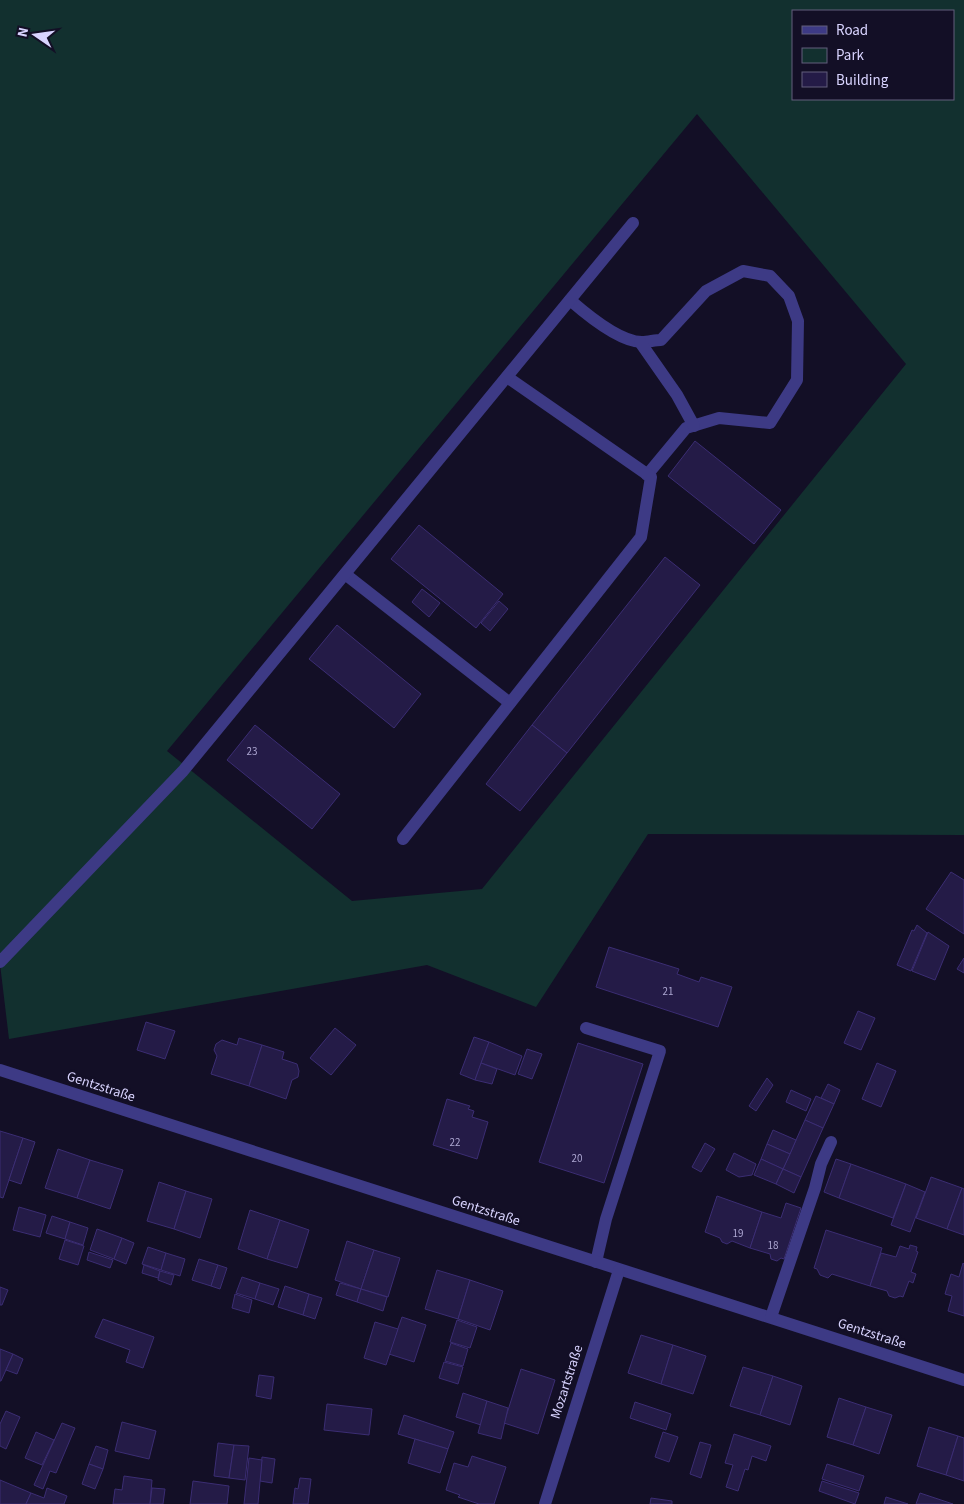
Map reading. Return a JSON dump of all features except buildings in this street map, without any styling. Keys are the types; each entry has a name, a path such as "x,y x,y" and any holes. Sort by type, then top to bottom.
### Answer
{"street":[{"path":"0,962 183,772 633,223"},
{"path":"570,300 584,312 620,336 640,342 662,340 706,291 744,271 770,276 789,296 798,321 797,380 770,423 719,418 686,428 647,475"},
{"path":"640,342 677,394 694,426"},
{"path":"403,839 641,537 651,478 507,377"},
{"path":"345,574 510,703"},
{"path":"586,1028 660,1051 606,1219 596,1262"},
{"name":"Gentzstraße","path":"0,1070 964,1380"},
{"path":"771,1317 815,1188 820,1164 831,1142"},
{"name":"Mozartstraße","path":"545,1504 619,1270"}],"green space":[{"path":"0,0 964,0 964,835 648,834 536,1007 427,965 9,1039 0,964","holes":["697,114 906,364 482,889 352,901 167,751"]}]}
